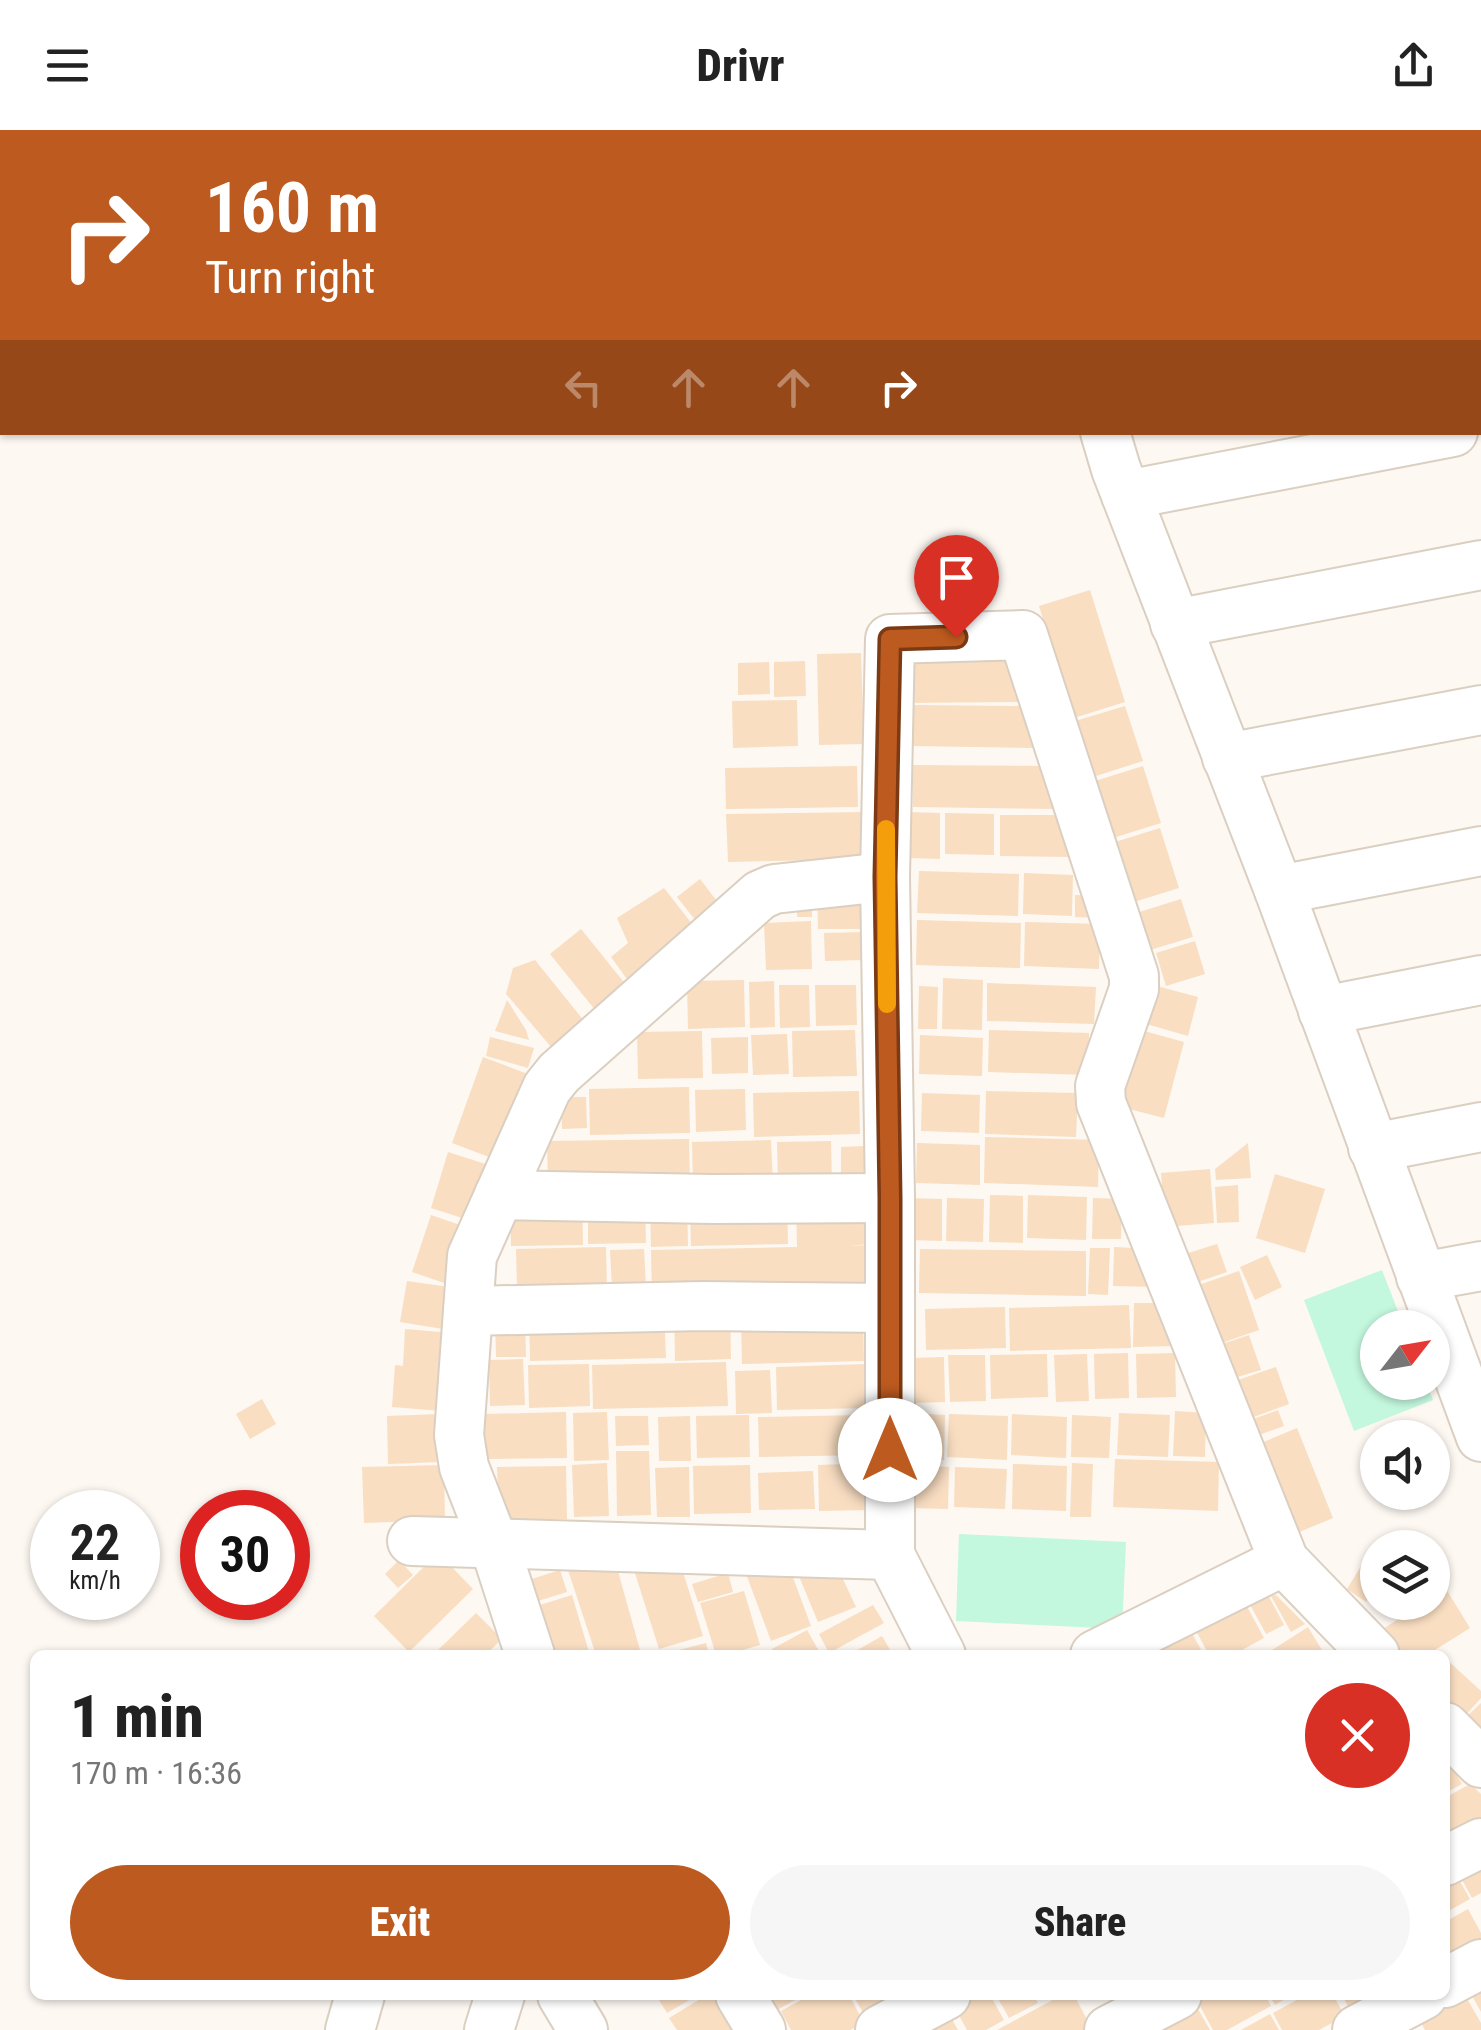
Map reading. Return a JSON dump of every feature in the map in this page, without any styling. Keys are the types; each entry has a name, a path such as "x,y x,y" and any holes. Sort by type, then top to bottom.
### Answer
{"street":[{"path":"1106,435 1477,1418"},
{"path":"1126,495 1437,435"},
{"path":"1175,624 1481,565"},
{"path":"939,1650 890,1556 885,877 890,639 1022,635 1134,976 1134,989 1100,1086 1101,1103 1284,1561 1367,1650"},
{"path":"1227,758 1481,710"},
{"path":"1278,890 1481,851"},
{"path":"528,1650 464,1467 459,1435 472,1256 547,1088 760,895 885,877"},
{"path":"1323,1011 1481,980"},
{"path":"1373,1148 1481,1127"},
{"path":"499,1195 890,1198"},
{"path":"1421,1277 1481,1266"},
{"path":"468,1311 704,1306 890,1308"},
{"path":"412,1541 890,1556"},
{"path":"1106,1650 1284,1561"},
{"path":"1450,1858 1481,1843"},
{"path":"1450,1980 1481,1964"},
{"path":"350,2030 359,2000"},
{"path":"489,2030 498,2000"},
{"path":"565,2000 583,2030"},
{"path":"743,2000 760,2030"},
{"path":"880,2030 937,2000"},
{"path":"1122,2019 1166,2000"},
{"path":"1357,2030 1414,2000"}],"green space":[{"path":"1382,1270 1397,1310 1360,1310 1360,1400 1433,1400 1382,1420 1360,1420 1360,1429 1354,1431 1304,1300"},
{"path":"959,1534 1126,1542 1122,1629 956,1621"}],"building":[{"path":"1090,590 1125,702 1074,718 1039,606"},
{"path":"1017,650 1018,702 904,703 903,652"},
{"path":"861,653 864,744 819,745 817,654"},
{"path":"805,661 806,696 774,697 774,662"},
{"path":"769,662 770,694 738,695 738,663"},
{"path":"797,700 798,746 733,748 732,701"},
{"path":"913,705 1032,706 1032,748 913,746"},
{"path":"1125,706 1143,761 1093,777 1075,721"},
{"path":"913,765 1055,766 1054,809 913,807"},
{"path":"857,766 858,807 726,809 725,768"},
{"path":"1143,766 1161,823 1113,838 1095,781"},
{"path":"865,812 866,859 728,862 726,814"},
{"path":"906,812 940,813 940,859 906,858"},
{"path":"945,813 994,814 994,855 945,854"},
{"path":"1000,815 1072,815 1072,857 1000,856"},
{"path":"1160,828 1179,888 1134,902 1115,842"},
{"path":"919,871 1019,874 1018,916 917,913"},
{"path":"1024,873 1073,875 1072,916 1023,914"},
{"path":"700,879 723,909 700,926 677,897"},
{"path":"664,888 696,929 629,982 611,957 628,943 617,918"},
{"path":"863,893 863,929 818,929 817,894"},
{"path":"1075,895 1100,896 1099,918 1075,917"},
{"path":"797,898 812,898 812,917 797,917"},
{"path":"1181,899 1193,937 1147,951 1136,913"},
{"path":"917,920 1021,923 1020,968 916,965"},
{"path":"811,921 812,969 766,970 764,923"},
{"path":"1025,922 1100,924 1099,969 1024,966"},
{"path":"581,929 631,991 600,1016 550,954"},
{"path":"862,932 864,960 825,961 824,933"},
{"path":"1195,941 1205,974 1166,986 1156,953"},
{"path":"535,960 589,1027 557,1054 506,994 513,968"},
{"path":"943,978 983,980 982,1030 942,1029"},
{"path":"744,980 745,1027 688,1029 687,981"},
{"path":"774,981 775,1027 750,1028 749,982"},
{"path":"987,983 1096,987 1094,1024 987,1021"},
{"path":"779,985 809,985 810,1027 780,1028"},
{"path":"815,985 856,985 857,1025 816,1026"},
{"path":"1153,985 1198,997 1188,1036 1143,1023"},
{"path":"919,986 938,987 937,1029 918,1029"},
{"path":"507,1000 526,1030 529,1040 495,1031"},
{"path":"1137,1029 1184,1042 1164,1118 1117,1106"},
{"path":"855,1030 857,1076 793,1077 792,1031"},
{"path":"989,1030 1089,1033 1088,1075 988,1072"},
{"path":"702,1031 703,1078 638,1079 637,1032"},
{"path":"787,1034 789,1074 753,1075 751,1035"},
{"path":"920,1035 983,1038 982,1076 919,1074"},
{"path":"490,1037 534,1048 528,1068 486,1056"},
{"path":"748,1037 748,1073 712,1074 711,1038"},
{"path":"483,1057 533,1076 502,1162 452,1143"},
{"path":"689,1087 690,1133 590,1135 589,1089"},
{"path":"745,1089 746,1130 696,1132 695,1090"},
{"path":"859,1091 860,1134 754,1137 753,1093"},
{"path":"986,1091 1078,1093 1076,1137 985,1134"},
{"path":"922,1093 980,1095 979,1133 921,1131"},
{"path":"561,1097 586,1097 587,1128 562,1129"},
{"path":"985,1137 1099,1140 1098,1187 984,1183"},
{"path":"689,1139 690,1182 548,1185 547,1141"},
{"path":"771,1140 773,1185 693,1187 692,1142"},
{"path":"831,1141 832,1182 778,1183 777,1142"},
{"path":"917,1143 980,1145 980,1185 916,1183"},
{"path":"1248,1143 1251,1178 1216,1180 1215,1169"},
{"path":"865,1146 866,1184 841,1185 841,1147"},
{"path":"448,1152 498,1168 481,1224 431,1208"},
{"path":"1210,1169 1214,1223 1165,1227 1161,1173"},
{"path":"1275,1174 1325,1189 1305,1253 1256,1238"},
{"path":"1238,1185 1239,1222 1217,1223 1215,1187"},
{"path":"990,1195 1023,1196 1023,1243 989,1242"},
{"path":"1028,1195 1087,1197 1086,1240 1027,1238"},
{"path":"909,1198 942,1199 942,1241 908,1240"},
{"path":"947,1198 984,1199 983,1242 946,1241"},
{"path":"1093,1198 1122,1199 1121,1239 1092,1239"},
{"path":"582,1199 583,1245 511,1246 510,1201"},
{"path":"645,1199 646,1243 588,1244 588,1201"},
{"path":"868,1202 869,1244 848,1246 869,1245 871,1294 652,1299 651,1250 797,1247 796,1204"},
{"path":"687,1203 688,1246 651,1247 650,1204"},
{"path":"787,1206 788,1244 691,1246 690,1208"},
{"path":"431,1215 472,1229 453,1286 412,1272"},
{"path":"1217,1244 1227,1272 1192,1284 1182,1255"},
{"path":"606,1247 607,1289 517,1291 516,1249"},
{"path":"1114,1247 1152,1249 1152,1287 1113,1286"},
{"path":"1090,1248 1110,1248 1108,1295 1088,1294"},
{"path":"644,1249 646,1287 612,1288 610,1250"},
{"path":"920,1249 1086,1251 1086,1296 919,1293"},
{"path":"1267,1255 1282,1287 1255,1300 1240,1267"},
{"path":"1239,1271 1259,1330 1210,1347 1190,1288"},
{"path":"407,1281 456,1288 449,1330 400,1322"},
{"path":"1134,1303 1162,1303 1178,1346 1133,1347"},
{"path":"1129,1305 1131,1348 1010,1351 1009,1308"},
{"path":"1005,1307 1006,1348 926,1350 925,1309"},
{"path":"730,1309 731,1359 675,1361 674,1310"},
{"path":"664,1312 666,1358 530,1361 529,1314"},
{"path":"863,1316 864,1361 742,1364 741,1319"},
{"path":"525,1317 526,1357 496,1357 495,1318"},
{"path":"405,1329 453,1333 441,1411 392,1407 395,1365 403,1366"},
{"path":"1249,1335 1261,1370 1231,1379 1219,1345"},
{"path":"1128,1353 1129,1398 1095,1399 1094,1354"},
{"path":"1175,1353 1176,1397 1137,1398 1136,1354"},
{"path":"1047,1354 1048,1397 991,1399 990,1355"},
{"path":"1087,1354 1089,1401 1056,1402 1054,1355"},
{"path":"948,1355 985,1355 986,1401 950,1402"},
{"path":"944,1357 945,1402 913,1403 912,1358"},
{"path":"523,1359 525,1405 490,1406 489,1360"},
{"path":"726,1362 728,1406 593,1409 592,1365"},
{"path":"589,1364 590,1406 529,1408 528,1365"},
{"path":"868,1364 869,1408 777,1410 776,1367"},
{"path":"1276,1367 1289,1404 1251,1418 1238,1380"},
{"path":"770,1370 772,1413 736,1414 735,1371"},
{"path":"262,1399 276,1424 250,1439 236,1414"},
{"path":"1278,1410 1284,1426 1251,1438 1245,1422"},
{"path":"1175,1411 1206,1413 1205,1457 1173,1456"},
{"path":"566,1412 567,1458 485,1459 483,1414"},
{"path":"607,1412 609,1460 574,1461 573,1413"},
{"path":"910,1413 945,1415 944,1460 908,1459"},
{"path":"1119,1413 1170,1415 1168,1457 1117,1455"},
{"path":"440,1414 442,1462 388,1464 387,1416"},
{"path":"949,1414 1008,1416 1007,1460 947,1457"},
{"path":"1012,1414 1067,1417 1066,1458 1011,1455"},
{"path":"749,1415 750,1457 697,1458 696,1416"},
{"path":"863,1415 864,1455 759,1457 758,1417"},
{"path":"1072,1415 1111,1417 1109,1458 1071,1457"},
{"path":"615,1416 648,1416 649,1445 616,1446"},
{"path":"690,1416 691,1461 659,1461 658,1417"},
{"path":"1297,1428 1333,1518 1280,1540 1244,1450"},
{"path":"616,1451 649,1451 651,1515 617,1516"},
{"path":"1115,1459 1219,1462 1218,1511 1113,1507"},
{"path":"607,1463 609,1516 574,1517 572,1465"},
{"path":"870,1463 872,1510 819,1511 818,1465"},
{"path":"1072,1463 1093,1464 1091,1517 1070,1517"},
{"path":"1013,1464 1067,1466 1066,1511 1012,1509"},
{"path":"444,1465 445,1520 364,1523 362,1467"},
{"path":"750,1465 751,1513 694,1514 693,1466"},
{"path":"910,1465 949,1467 948,1509 909,1508"},
{"path":"566,1466 567,1519 499,1520 497,1467"},
{"path":"689,1467 690,1517 657,1517 655,1468"},
{"path":"955,1467 1007,1469 1005,1509 954,1507"},
{"path":"813,1471 815,1509 759,1510 758,1473"},
{"path":"438,1553 473,1589 411,1650 374,1616"},
{"path":"678,1556 703,1636 659,1649 634,1570"},
{"path":"399,1560 413,1575 398,1588 385,1574"},
{"path":"742,1563 788,1564 811,1626 771,1641"},
{"path":"566,1564 616,1564 640,1650 594,1650"},
{"path":"1360,1568 1360,1598 1347,1589"},
{"path":"796,1569 841,1575 856,1607 818,1622"},
{"path":"560,1570 567,1592 525,1605 519,1583"},
{"path":"728,1573 733,1592 698,1602 692,1584"},
{"path":"744,1591 760,1645 742,1650 714,1650 700,1603"},
{"path":"1266,1591 1284,1625 1266,1634 1248,1601"},
{"path":"572,1595 588,1650 539,1650 527,1609"},
{"path":"1276,1595 1305,1624 1291,1632 1271,1596"},
{"path":"1450,1596 1470,1628 1435,1650 1396,1650 1383,1629 1397,1620 1450,1620"},
{"path":"1244,1601 1264,1638 1242,1650 1206,1650 1194,1627"},
{"path":"873,1605 884,1623 834,1650 827,1650 819,1634"},
{"path":"476,1613 502,1639 490,1650 438,1650"},
{"path":"1308,1627 1322,1650 1272,1650"},
{"path":"1189,1628 1201,1650 1149,1650"},
{"path":"807,1630 818,1650 773,1650"},
{"path":"882,1636 890,1650 858,1650"},
{"path":"706,1643 708,1650 679,1650"},
{"path":"1450,1663 1481,1691 1481,1698 1464,1717 1450,1704"},
{"path":"1481,1703 1481,1740 1462,1721"},
{"path":"1450,1762 1462,1784 1450,1790"},
{"path":"1470,1784 1481,1794 1481,1828 1450,1846 1450,1795"},
{"path":"1481,1853 1481,1893 1472,1898 1455,1867"},
{"path":"1450,1864 1470,1899 1450,1910"},
{"path":"1468,1909 1481,1933 1481,1953 1450,1969 1450,1919"},
{"path":"1481,1986 1481,2012 1470,1992"},
{"path":"1466,1997 1481,2030 1425,2030 1420,2021"},
{"path":"659,2000 689,2000 667,2013"},
{"path":"699,2000 721,2000 738,2030 677,2030 669,2018"},
{"path":"772,2000 795,2000 777,2010"},
{"path":"801,2000 852,2000 864,2023 850,2030 791,2030 781,2011"},
{"path":"856,2000 916,2000 870,2025"},
{"path":"951,2000 993,2000 1004,2020 986,2030 967,2030"},
{"path":"999,2000 1038,2003 1009,2018"},
{"path":"1053,2000 1077,2000 1091,2027 1086,2030 997,2030"},
{"path":"1184,2000 1193,2000 1210,2030 1149,2030"},
{"path":"1197,2000 1268,2000 1271,2006 1227,2030 1213,2030"},
{"path":"1297,2000 1336,2000 1345,2016 1319,2030 1282,2030 1273,2013"},
{"path":"1345,2000 1382,2000 1353,2016"},
{"path":"942,2001 958,2030 888,2030"},
{"path":"1270,2014 1279,2030 1241,2030"}],"slow traffic":[{"path":"886,829 887,1004"}],"route":[{"path":"890,1450 885,877 890,639 956,637"}]}
